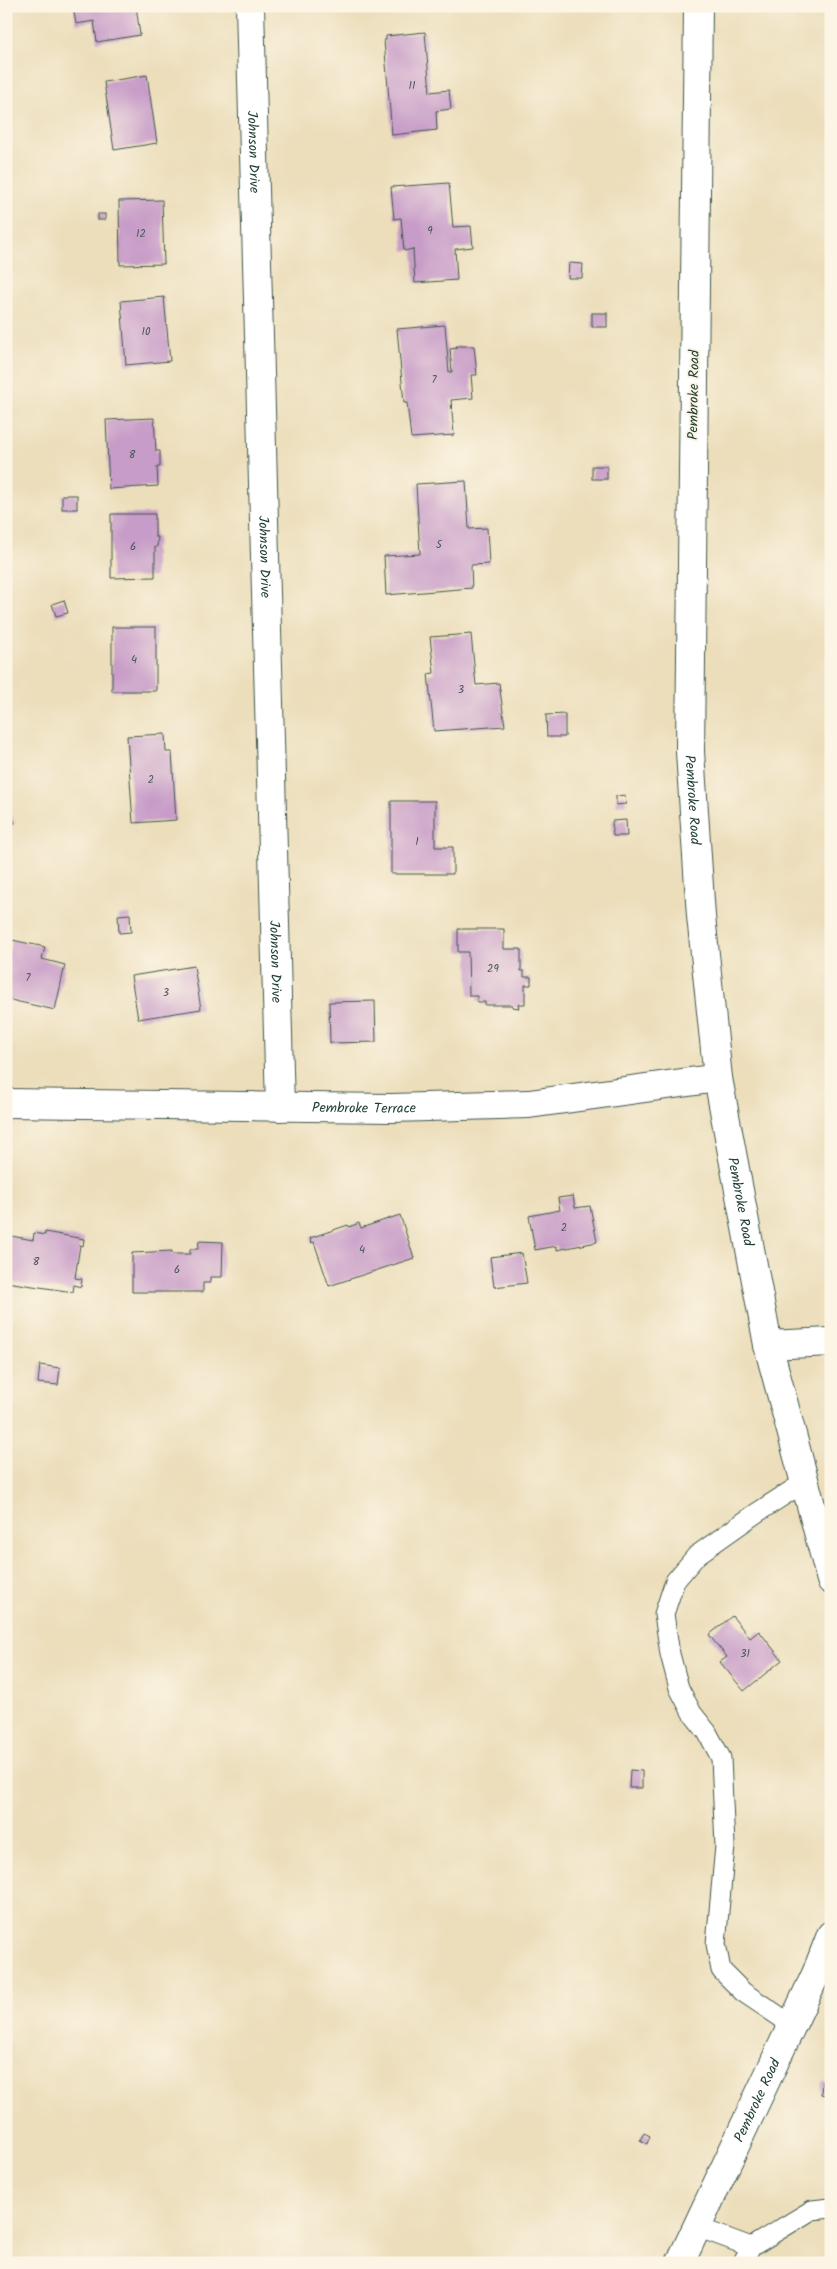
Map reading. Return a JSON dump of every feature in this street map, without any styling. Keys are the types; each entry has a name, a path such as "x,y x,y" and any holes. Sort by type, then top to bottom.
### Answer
{"main road":[{"name":"Johnson Drive","path":"250,6 280,1107"},
{"name":"Pembroke Road","path":"698,6 690,752 701,916 718,1078 768,1346 803,1483 831,1580"},
{"name":"Pembroke Terrace","path":"6,1103 392,1108 529,1104 718,1078"},
{"path":"768,1346 831,1342"},
{"name":"Pembroke Road","path":"680,2263 816,1974 831,1935"}],"lane":[{"path":"792,2025 743,1992 721,1970 716,1944 725,1846 721,1758 707,1732 692,1713 679,1688 670,1654 664,1614 675,1581 697,1555 803,1483"},
{"path":"697,2227 747,2255 812,2210 831,2208"}],"building":[{"path":"73,6 136,6 140,35 97,42 94,21 76,24"},
{"path":"425,32 430,92 449,90 451,109 436,111 437,130 392,135 384,40 386,40 386,36"},
{"path":"147,75 157,143 114,150 104,82"},
{"path":"449,183 453,227 471,226 473,247 455,249 457,280 415,283 413,249 404,251 401,218 394,219 391,187"},
{"path":"162,200 164,264 120,265 119,201"},
{"path":"98,214 105,214 105,220 98,220"},
{"path":"569,263 583,264 582,278 568,278"},
{"path":"164,297 170,361 126,365 121,301"},
{"path":"592,313 607,313 607,327 592,327"},
{"path":"445,325 449,372 452,372 450,349 457,348 456,346 474,346 477,375 471,375 473,398 451,400 454,435 411,438 407,403 404,403 397,329"},
{"path":"154,418 156,451 160,451 160,467 157,467 158,486 109,489 106,420"},
{"path":"592,466 607,466 607,479 592,479"},
{"path":"466,481 469,529 487,528 489,564 471,565 472,588 386,595 384,556 420,554 416,484"},
{"path":"62,495 77,495 77,509 62,509"},
{"path":"111,514 155,514 155,537 158,537 157,547 155,547 155,577 111,578"},
{"path":"64,600 68,613 56,616 52,604"},
{"path":"112,627 156,627 156,691 112,691"},
{"path":"471,634 476,685 499,683 505,726 434,731 428,674 434,673 430,637"},
{"path":"565,714 565,737 547,737 546,715"},
{"path":"165,734 166,752 172,752 176,820 133,823 127,736"},
{"path":"625,795 626,804 616,805 616,796"},
{"path":"391,801 435,801 435,847 453,847 453,874 391,874"},
{"path":"10,813 15,823 6,828 6,815"},
{"path":"626,820 627,836 613,836 612,821"},
{"path":"130,914 131,932 119,933 118,915"},
{"path":"458,929 504,929 504,949 521,949 521,971 524,971 524,977 531,977 531,985 525,985 525,1004 518,1004 519,1008 512,1007 512,1005 485,1005 485,1002 477,1002 477,996 469,996 468,952 458,952"},
{"path":"12,940 45,947 42,959 65,965 55,1010 6,999 6,950 9,951"},
{"path":"194,966 201,1009 138,1019 131,976"},
{"path":"375,1001 376,1042 330,1043 329,1002"},
{"path":"573,1196 575,1208 590,1206 597,1242 557,1250 557,1246 535,1250 529,1216 560,1210 558,1198"},
{"path":"400,1215 414,1258 329,1286 314,1242 311,1243 310,1238 348,1225 349,1227 359,1223 361,1228"},
{"path":"45,1232 84,1239 83,1246 80,1245 75,1278 82,1279 81,1287 74,1285 73,1292 6,1282 6,1235 33,1240 34,1233 45,1235"},
{"path":"199,1241 223,1242 222,1277 210,1277 210,1283 203,1283 203,1292 132,1292 132,1253 172,1251 172,1254 190,1254 190,1249 198,1249"},
{"path":"522,1253 527,1283 494,1287 490,1257"},
{"path":"40,1365 60,1368 58,1385 38,1383"},
{"path":"732,1616 750,1638 759,1631 782,1660 744,1691 720,1662 727,1657 709,1635"},
{"path":"630,1770 642,1771 642,1788 629,1788"},
{"path":"829,2072 831,2072 831,2096 821,2094 822,2081 829,2082"},
{"path":"644,2133 650,2136 647,2144 640,2140"}]}
